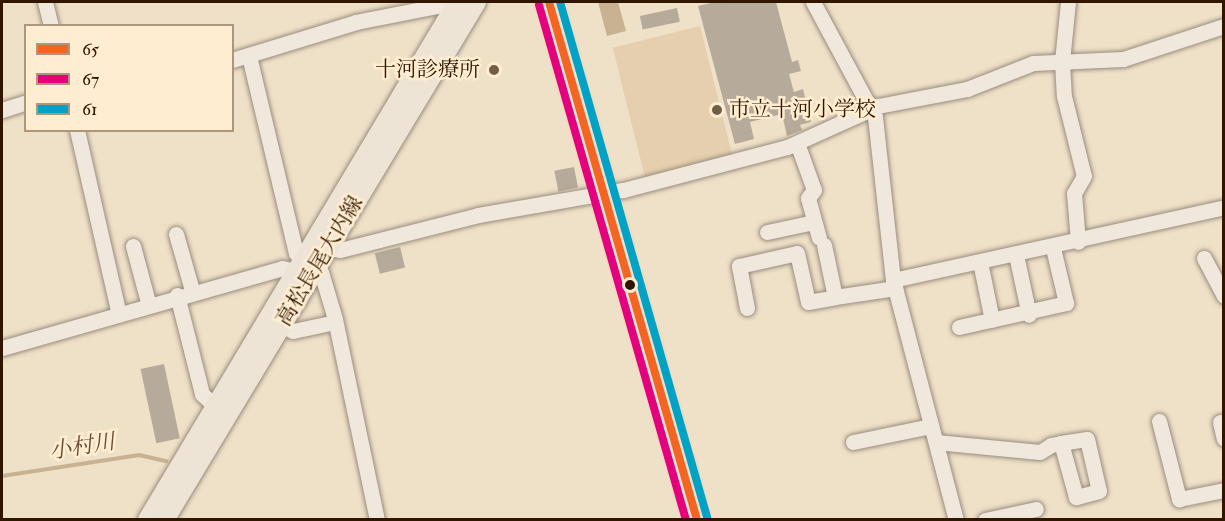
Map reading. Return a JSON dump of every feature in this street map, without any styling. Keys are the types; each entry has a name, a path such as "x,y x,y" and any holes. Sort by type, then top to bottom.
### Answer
{"main road":[{"name":"高松長尾大内線","path":"164,519 281,325 311,261 458,2"},
{"name":"高松長尾大内線","path":"148,519 216,406 476,2"},
{"path":"549,2 602,195 697,519"}],"street":[{"path":"45,2 50,24"},
{"path":"234,60 356,22 458,2"},
{"path":"813,2 871,109 894,284 956,519"},
{"path":"1068,2 1062,61 1064,96 1084,176 1074,193 1078,242"},
{"path":"2,348 192,290 602,195 797,143 871,109 967,89 1033,63 1123,59 1224,26"},
{"path":"249,56 291,237 321,272 336,322 377,519"},
{"path":"2,110 24,103"},
{"path":"77,132 118,311"},
{"path":"797,143 814,190 808,198 822,242 835,297"},
{"path":"747,308 739,266 797,253 807,302 894,284 980,262 1053,248 1224,207"},
{"path":"767,232 814,222"},
{"path":"176,234 192,290"},
{"path":"133,246 148,302"},
{"path":"959,327 1029,315 1066,303 1053,248"},
{"path":"1016,255 1029,315"},
{"path":"1204,258 1224,296"},
{"path":"980,262 992,320"},
{"path":"177,295 202,394 216,406"},
{"path":"281,325 293,332 336,322"},
{"path":"1159,421 1179,499 1224,490"},
{"path":"1220,422 1224,439"},
{"path":"854,442 931,426"},
{"path":"936,442 1040,452 1061,443"},
{"path":"985,519 1036,509"}],"shaded area":[{"path":"598,2 618,2 626,31 607,36"},
{"path":"700,26 732,155 645,177 613,48"}],"building":[{"path":"715,2 776,2 792,62 798,60 801,71 789,74 794,92 803,89 811,122 800,125 802,130 787,136 782,114 750,122 754,139 735,144 698,6"},
{"path":"677,8 680,22 643,30 640,16"},
{"path":"574,167 578,188 558,191 554,171"},
{"path":"400,247 405,267 380,274 375,253"},
{"path":"164,364 180,438 156,443 141,369"}],"waterway":[{"name":"小村川","path":"2,476 139,455 166,461"}],"transit line":[{"name":"65","path":"549,2 697,520"},
{"name":"61","path":"560,2 707,517"},
{"name":"67","path":"539,5 686,520"}],"place":[{"name":"十河診療所","path":"494,70"},
{"name":"市立十河小学校","path":"717,110"}]}
